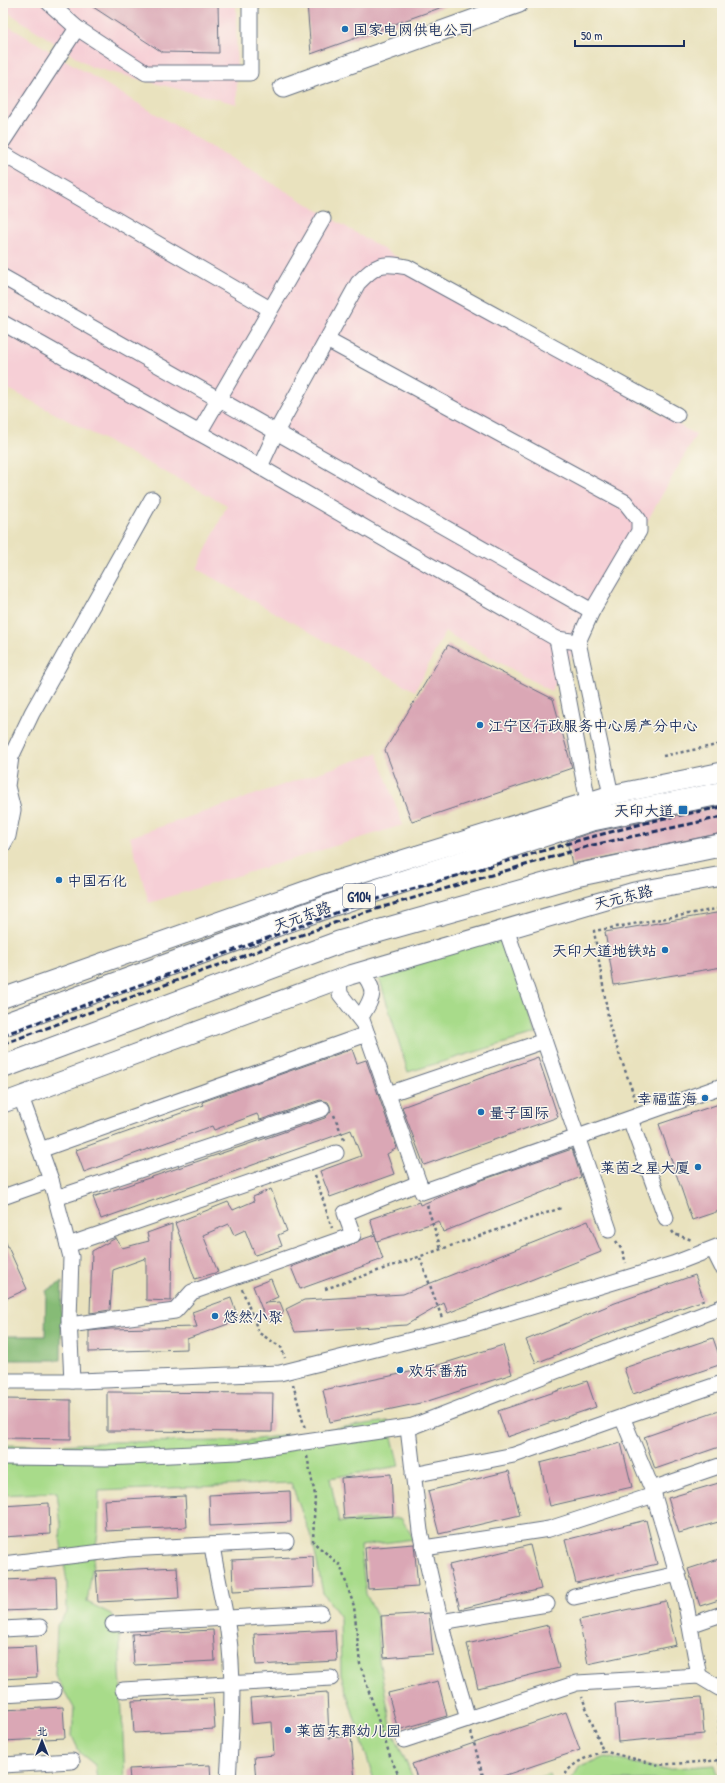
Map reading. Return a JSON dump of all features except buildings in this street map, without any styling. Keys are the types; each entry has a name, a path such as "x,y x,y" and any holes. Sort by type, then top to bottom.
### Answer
{"highway":[{"name":"天元东路","path":"3,1025 332,905 590,820 722,793"},
{"name":"天元东路","path":"3,1067 340,942 578,875 722,845"}],"street":[{"path":"48,3 76,28 146,73 250,73 250,3"},
{"path":"283,88 519,3"},
{"path":"3,141 76,28"},
{"path":"3,154 270,309"},
{"path":"199,433 323,219"},
{"path":"260,468 276,432 358,283 370,270 386,263 407,267 677,415"},
{"path":"3,277 592,611"},
{"path":"3,323 199,433 557,639 578,642"},
{"path":"327,340 625,502 639,520 639,531 592,611 578,642 611,795"},
{"path":"3,845 8,836 13,810 8,786 7,756 152,499"},
{"path":"557,639 588,802"},
{"name":"天元东路","path":"3,998 325,884 611,795 722,772"},
{"name":"天元东路","path":"3,1103 361,971 634,892 722,876"},
{"path":"506,929 609,1230"},
{"path":"361,971 371,983 372,999 361,1017 421,1188"},
{"path":"339,979 340,994 365,1028"},
{"path":"40,1150 365,1028"},
{"path":"388,1094 544,1041"},
{"path":"69,1325 175,1311 192,1292 353,1235 345,1213 577,1137 722,1086"},
{"path":"21,1097 51,1180 71,1257 69,1325 72,1381"},
{"path":"56,1198 322,1109"},
{"path":"635,1117 666,1218"},
{"path":"68,1245 336,1153"},
{"path":"3,1197 51,1180"},
{"path":"3,1381 72,1381 280,1374 447,1331 629,1277 714,1248 722,1267"},
{"path":"468,1719 441,1622 420,1531 408,1428 722,1307"},
{"path":"413,1475 514,1455 719,1384"},
{"path":"622,1417 653,1492 678,1574 685,1599 699,1676"},
{"path":"3,1457 105,1458 237,1452 414,1426"},
{"path":"424,1548 549,1529 653,1492 722,1465"},
{"path":"3,1564 127,1549 286,1541"},
{"path":"212,1544 228,1631 231,1684 228,1780"},
{"path":"574,1597 678,1574"},
{"path":"441,1622 547,1604"},
{"path":"113,1624 321,1613"},
{"path":"690,1625 722,1614"},
{"path":"3,1629 40,1627"},
{"path":"404,1740 577,1683 699,1676 720,1688"},
{"path":"123,1690 331,1678"},
{"path":"3,1694 54,1692"},
{"path":"3,1765 72,1761"}],"path":[{"path":"663,756 722,744"},
{"path":"635,1117 610,1028 594,931 722,908"},
{"path":"322,1109 331,1107 347,1147 336,1153"},
{"path":"311,1161 336,1242"},
{"path":"421,1188 442,1249 419,1258 447,1331"},
{"path":"325,1289 561,1208"},
{"path":"666,1218 674,1234 690,1240 701,1240 714,1248"},
{"path":"609,1230 622,1250 629,1277"},
{"path":"236,1276 258,1334 281,1347 290,1371 306,1441 315,1495 313,1542 340,1565 354,1606 360,1664 391,1759 401,1780"},
{"path":"577,1683 603,1752"},
{"path":"720,1688 722,1773"},
{"path":"468,1719 484,1780"},
{"path":"563,1780 564,1775 580,1759 603,1752 659,1765 721,1761"}],"shaded area":[{"path":"3,3 236,3 237,104 91,67 3,9"},
{"path":"3,23 696,435 551,691 445,632 415,691 197,569 227,505 3,386"},
{"path":"377,753 403,825 149,903 130,837"}],"green space":[{"path":"505,933 535,1034 408,1072 377,971"},
{"path":"62,1282 61,1360 3,1360 3,1336 45,1336 46,1291"},
{"path":"388,1421 399,1466 330,1478 339,1522 401,1518 414,1539 360,1546 366,1594 377,1616 379,1660 392,1730 414,1780 374,1780 341,1675 340,1616 323,1593 313,1542 291,1483 99,1491 98,1533 87,1602 111,1614 120,1633 120,1669 125,1780 97,1780 95,1765 80,1753 72,1736 74,1708 55,1675 57,1625 67,1612 67,1582 60,1538 61,1526 57,1492 3,1495 3,1445 40,1446 114,1442 243,1441"},
{"path":"606,1757 661,1769 715,1765 720,1780 571,1780 580,1766"},
{"path":"549,1774 551,1780 530,1780"}],"railway":[{"path":"3,1035 360,904 587,838 665,818 722,807"},
{"path":"3,1044 356,915 593,845 722,817"}],"place":[{"name":"国家电网供电公司","path":"345,29"},
{"name":"江宁区行政服务中心房产分中心","path":"480,725"},
{"name":"天印大道","path":"683,810"},
{"name":"中国石化","path":"59,880"},
{"name":"天印大道地铁站","path":"665,950"},
{"name":"幸福蓝海","path":"705,1098"},
{"name":"量子国际","path":"481,1112"},
{"name":"莱茵之星大厦","path":"698,1167"},
{"name":"悠然小聚","path":"215,1316"},
{"name":"欢乐番茄","path":"400,1370"},
{"name":"莱茵东郡幼儿园","path":"288,1730"}]}
